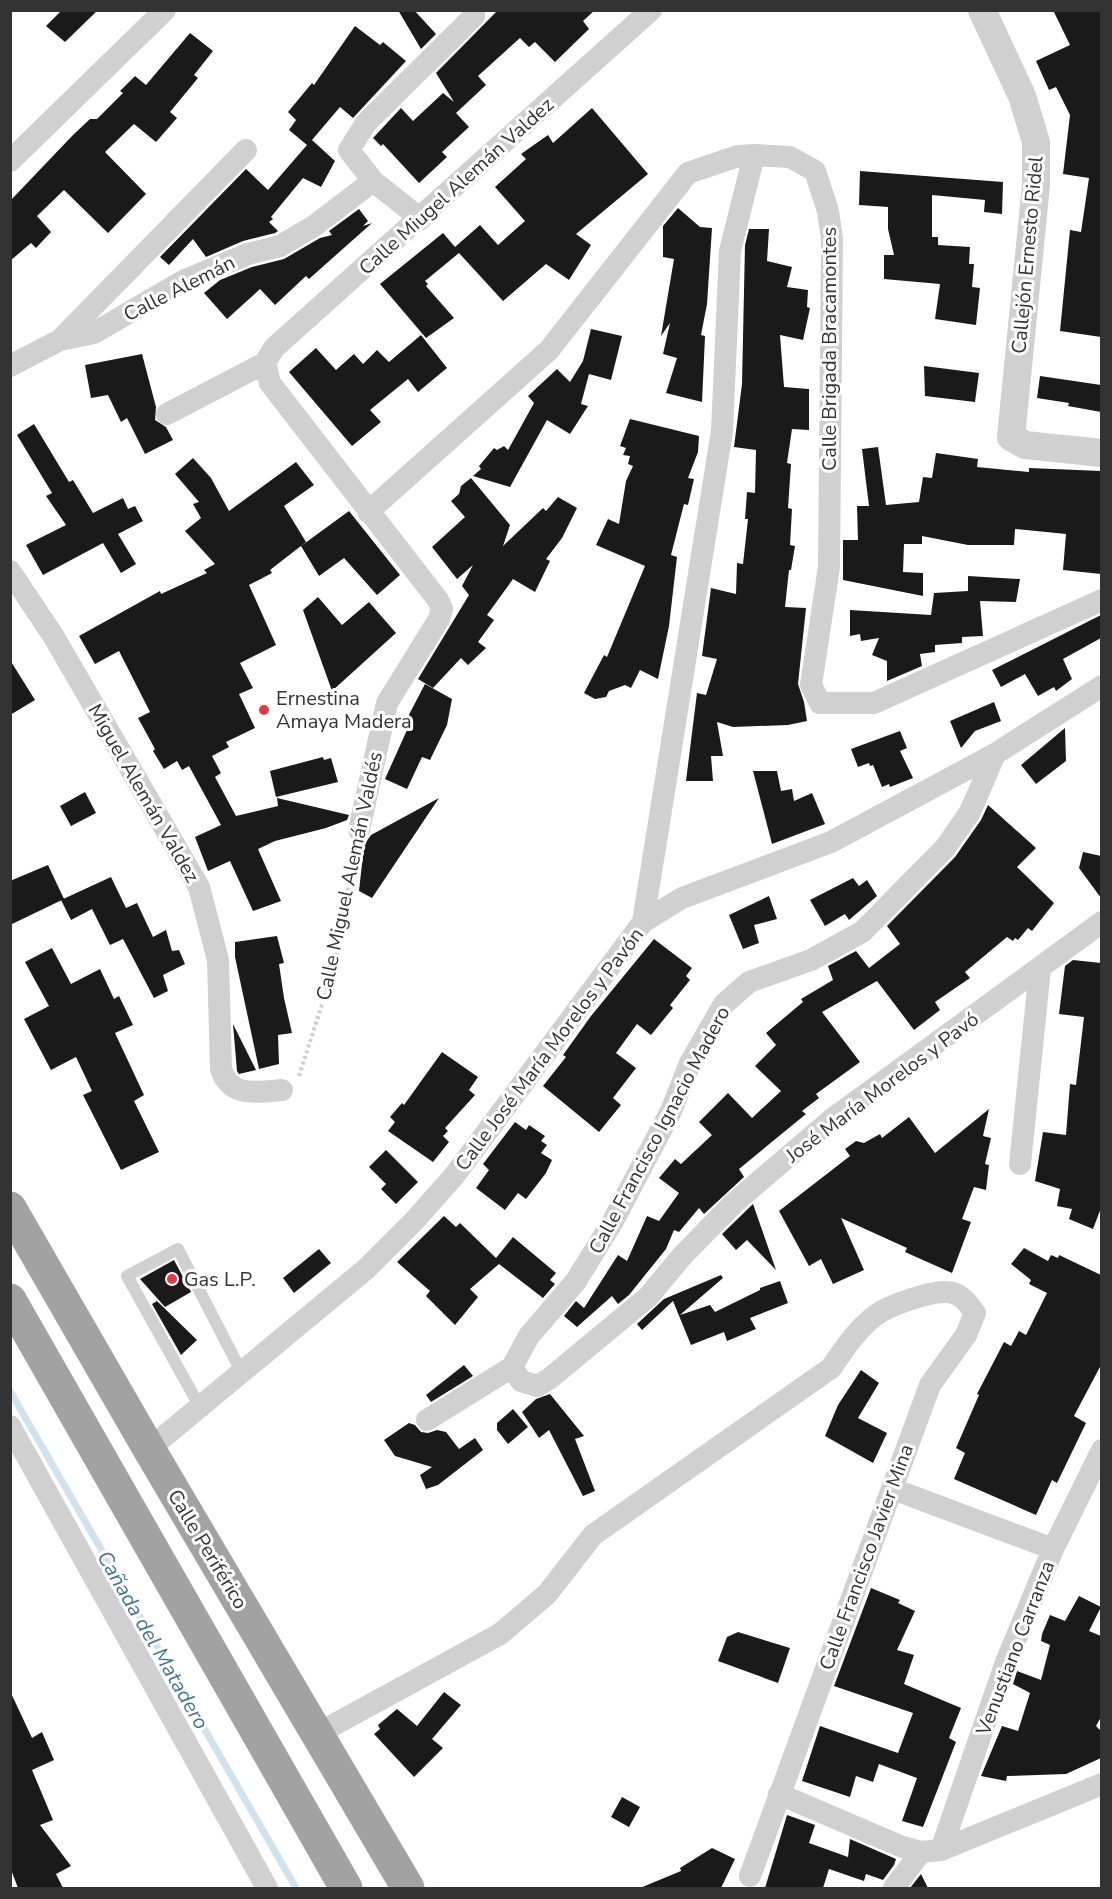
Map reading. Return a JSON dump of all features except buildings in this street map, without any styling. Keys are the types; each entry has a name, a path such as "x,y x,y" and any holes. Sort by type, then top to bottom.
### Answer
{"highway":[{"name":"Calle Periférico","path":"10,1208 148,1449 408,1888"},
{"path":"10,1300 346,1888"}],"street":[{"path":"10,161 165,10"},
{"name":"Calle Miugel Alemán Valdez","path":"265,363 274,348 421,219 651,10"},
{"name":"Callejón Ernesto Ridel","path":"982,10 1022,96 1036,142 1036,185 1011,437 1025,445 1101,453"},
{"path":"421,219 373,181 349,150 366,123 474,16"},
{"path":"60,340 246,150"},
{"path":"368,512 549,350 688,173 738,156 754,154 730,251 722,431 643,922"},
{"name":"Calle Brigada Bracamontes","path":"754,154 790,157 815,171 828,211 832,239 830,567 811,685 820,703 874,703 1101,600"},
{"name":"Calle Alemán","path":"10,366 60,340 94,333 183,282 248,254 280,246 314,226 373,181"},
{"path":"167,414 265,363"},
{"name":"Calle Miguel Alemán Valdés","path":"265,363 270,383 438,600 442,609 439,619 387,703 359,830"},
{"name":"Miguel Alemán Valdez","path":"10,571 54,637 199,887 218,960 221,1070 224,1081 234,1089 248,1093 282,1090"},
{"name":"Calle José María Morelos y Pavón","path":"148,1449 366,1269 454,1176 643,922 682,898 831,842 995,754 1101,686"},
{"name":"Calle Francisco Ignacio Madero","path":"427,1420 512,1367 529,1336 576,1281 592,1257 671,1111 690,1063 724,1004 749,982 811,960 862,932 945,848 970,812 995,754"},
{"name":"José María Morelos y Pavó","path":"512,1367 521,1381 537,1386 549,1379 648,1297 683,1255 734,1203 822,1127 1101,922"},
{"path":"1020,1164 1040,969"},
{"name":"Calle Francisco Javier Mina","path":"317,1734 500,1634 547,1594 593,1535 831,1368 854,1335 878,1313 915,1299 947,1292 966,1299 975,1313 966,1335 930,1385 750,1876"},
{"path":"10,1426 267,1888"},
{"name":"Venustiano Carranza","path":"931,1851 1053,1549 1101,1450"},
{"path":"893,1489 1053,1549"},
{"path":"894,1888 931,1851 1101,1784"},
{"path":"779,1794 900,1846 931,1851"}],"lane":[{"path":"200,1407 127,1276 178,1249 242,1372"}],"path":[{"name":"Calle Miguel Alemán Valdés","path":"282,1090 297,1081 335,964 359,830"}],"waterway":[{"name":"Cañada del Matadero","path":"10,1391 296,1888"}],"place":[{"name":"Ernestina Amaya Madera","path":"264,710"},
{"name":"Gas L.P.","path":"172,1279"}]}
